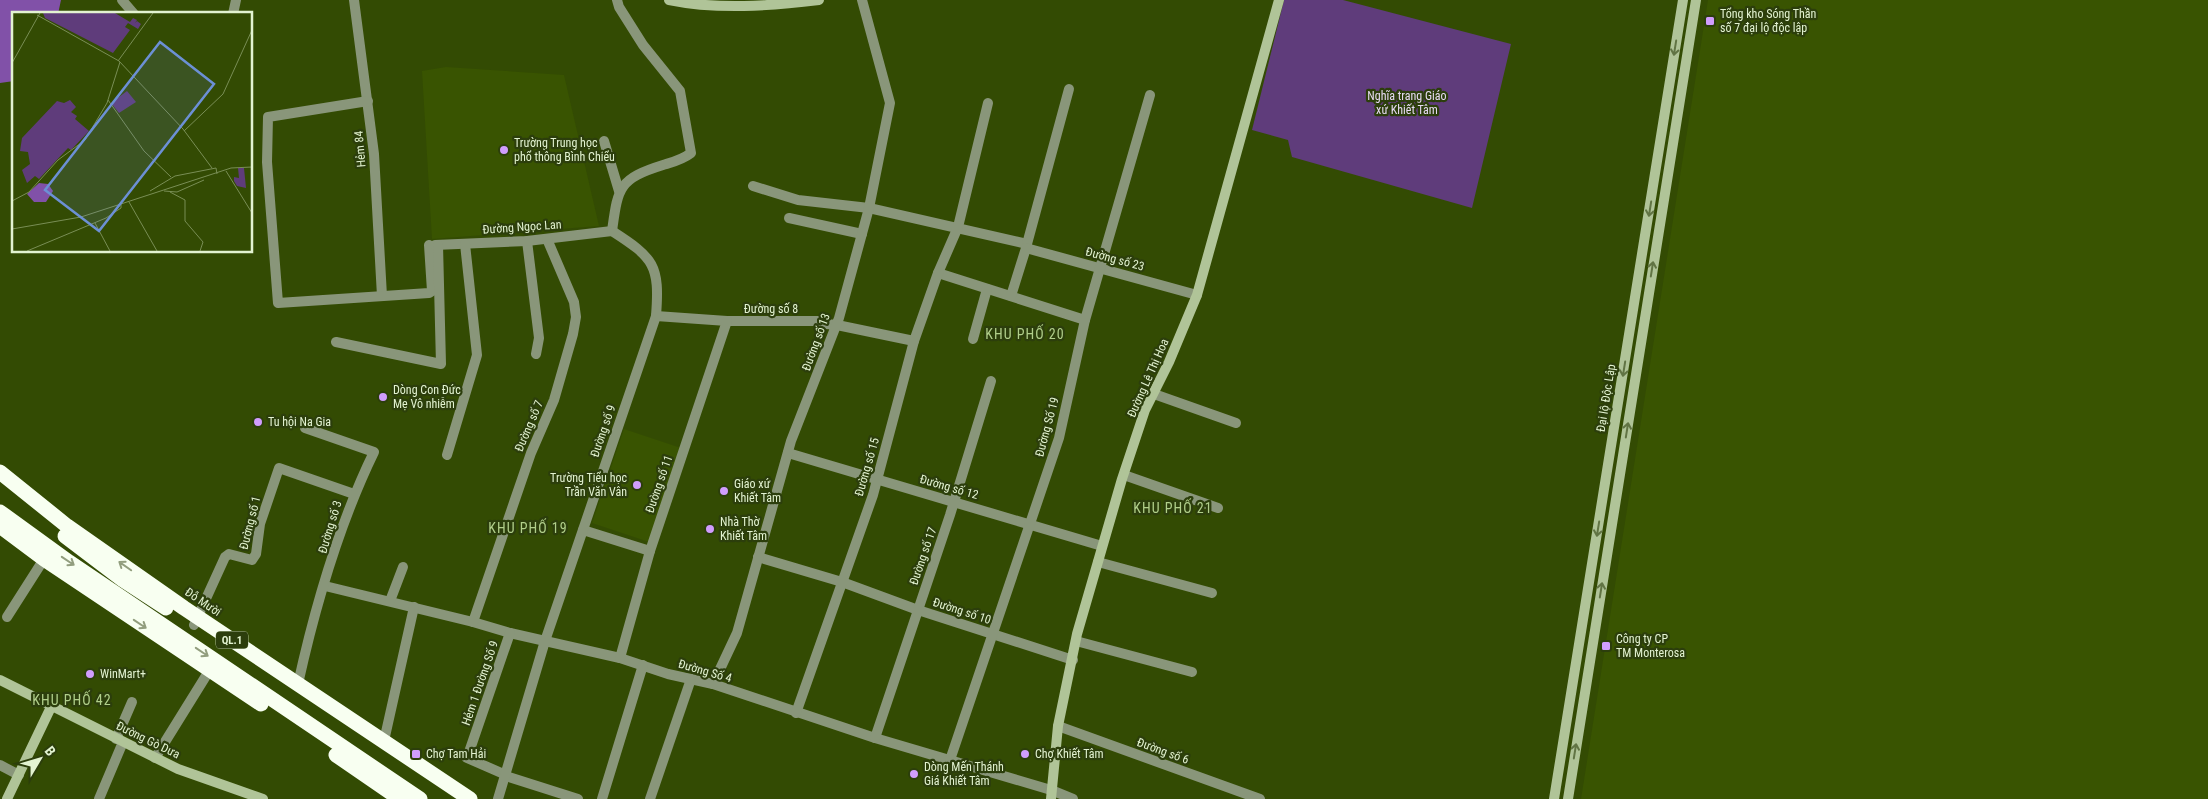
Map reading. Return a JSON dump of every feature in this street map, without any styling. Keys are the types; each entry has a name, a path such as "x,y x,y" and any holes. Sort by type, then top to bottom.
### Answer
{"highway":[{"name":"Đỗ Mười","path":"0,472 67,526 196,621 452,799"},
{"name":"Đỗ Mười","path":"0,485 123,580 196,621 298,684 470,799"},
{"name":"QL.1","path":"0,512 55,552 420,799"},
{"path":"1,530 209,671 281,716 400,799"},
{"path":"281,716 296,716"}],"main road":[{"path":"669,0 694,5 755,5 819,0"},
{"name":"Đường Lê Thị Hoa","path":"1051,795 1058,726 1076,641 1102,546 1145,410 1154,394 1197,294 1278,0"},
{"name":"Đại lộ Độc Lập","path":"1554,799 1683,0"},
{"name":"Đại lộ Độc Lập","path":"1568,799 1696,0"},
{"name":"Đường Gò Dưa","path":"0,680 178,769 264,799"},
{"path":"7,799 52,705"}],"street":[{"path":"122,0 132,12"},
{"name":"Hẻm 84","path":"354,0 374,154 382,296"},
{"path":"617,0 619,7 643,45 680,91 691,153 684,158 639,172 619,190"},
{"name":"Đường số 13","path":"712,684 737,633 788,453 837,325 869,208 890,104 862,0"},
{"path":"1011,296 1027,246 1069,89"},
{"name":"Đường Số 19","path":"950,760 1059,438 1085,320 1099,267 1150,94"},
{"path":"368,101 268,117 267,162 278,303 431,292 434,245"},
{"path":"958,227 988,103"},
{"path":"604,140 619,190 612,231"},
{"name":"Đường số 23","path":"753,186 798,200 869,208 958,227 1197,294"},
{"path":"789,218 862,234"},
{"name":"Đường số 15","path":"796,713 878,480 914,341 938,273 958,227"},
{"name":"Đường Ngọc Lan","path":"434,245 527,241 612,231"},
{"name":"Đường số 9","path":"498,799 545,642 656,316 659,290 653,266 635,245 612,231"},
{"name":"Đường số 7","path":"473,622 530,453 554,400 573,334 576,317 574,302 547,239"},
{"path":"527,241 539,338 536,354"},
{"path":"447,455 477,355 465,244"},
{"path":"336,342 440,364 434,245"},
{"path":"938,273 1085,320"},
{"path":"974,339 987,289"},
{"name":"Đường số 8","path":"656,316 727,321 821,321 826,324 914,341"},
{"name":"Đường số 11","path":"620,658 650,551 727,321"},
{"name":"Đường số 17","path":"875,738 954,502 991,381"},
{"path":"1154,394 1236,423"},
{"name":"Đường số 3","path":"298,684 305,651 354,494 373,451 305,428"},
{"name":"Đường số 12","path":"788,453 1102,546"},
{"name":"Đường số 1","path":"196,621 225,557 229,554 252,560 256,554 260,524 279,468 354,494"},
{"path":"1124,475 1218,508"},
{"path":"583,530 650,551"},
{"name":"Đường số 10","path":"758,557 842,582 918,610 1073,660"},
{"path":"7,617 44,558"},
{"path":"1098,562 1212,593"},
{"path":"390,601 403,567"},
{"name":"Đường Số 4","path":"325,586 473,622 545,642 620,658 712,684 796,713 950,760 1051,795 1073,799"},
{"path":"384,741 414,607"},
{"name":"Hẻm 1 Đường Số 9","path":"506,776 467,758 510,633"},
{"path":"1076,641 1192,672"},
{"path":"602,799 643,665"},
{"path":"155,758 209,671"},
{"path":"650,799 691,679"},
{"path":"99,799 132,702"},
{"name":"Đường số 6","path":"1058,726 1260,799"},
{"path":"0,765 20,775"},
{"path":"506,776 578,799"}],"shaded area":[{"path":"0,0 61,0 58,12 12,12 12,81 0,83"},
{"path":"1708,0 2208,0 2208,799 1581,799"},
{"name":"Trường Trung học phổ thông Bình Chiểu","path":"446,67 564,75 599,226 432,239 422,71"},
{"name":"Trường Tiểu học Trần Văn Vân","path":"624,429 681,448 649,542 592,523"}],"green space":[{"name":"Nghĩa trang Giáo xứ Khiết Tâm","path":"1284,0 1343,0 1511,44 1472,208 1292,157 1288,140 1252,130"}],"place":[{"name":"Tổng kho Sóng Thần số 7 đại lộ độc lập","path":"1710,21"},
{"name":"Trường Trung học phổ thông Bình Chiểu","path":"504,150"},
{"name":"Dòng Con Đức Mẹ Vô nhiễm","path":"383,397"},
{"name":"Tu hội Na Gia","path":"258,422"},
{"name":"Trường Tiểu học Trần Văn Vân","path":"637,485"},
{"name":"Giáo xứ Khiết Tâm","path":"724,491"},
{"name":"Nhà Thờ Khiết Tâm","path":"710,529"},
{"name":"Công ty CP TM Monterosa","path":"1606,646"},
{"name":"WinMart+","path":"90,674"},
{"name":"Chợ Tam Hải","path":"416,754"},
{"name":"Chợ Khiết Tâm","path":"1025,754"},
{"name":"Dòng Mến Thánh Giá Khiết Tâm","path":"914,774"}],"district":[{"name":"KHU PHỐ 20","path":"1025,334"},
{"name":"KHU PHỐ 21","path":"1173,508"},
{"name":"KHU PHỐ 19","path":"528,528"},
{"name":"KHU PHỐ 42","path":"72,700"}]}
